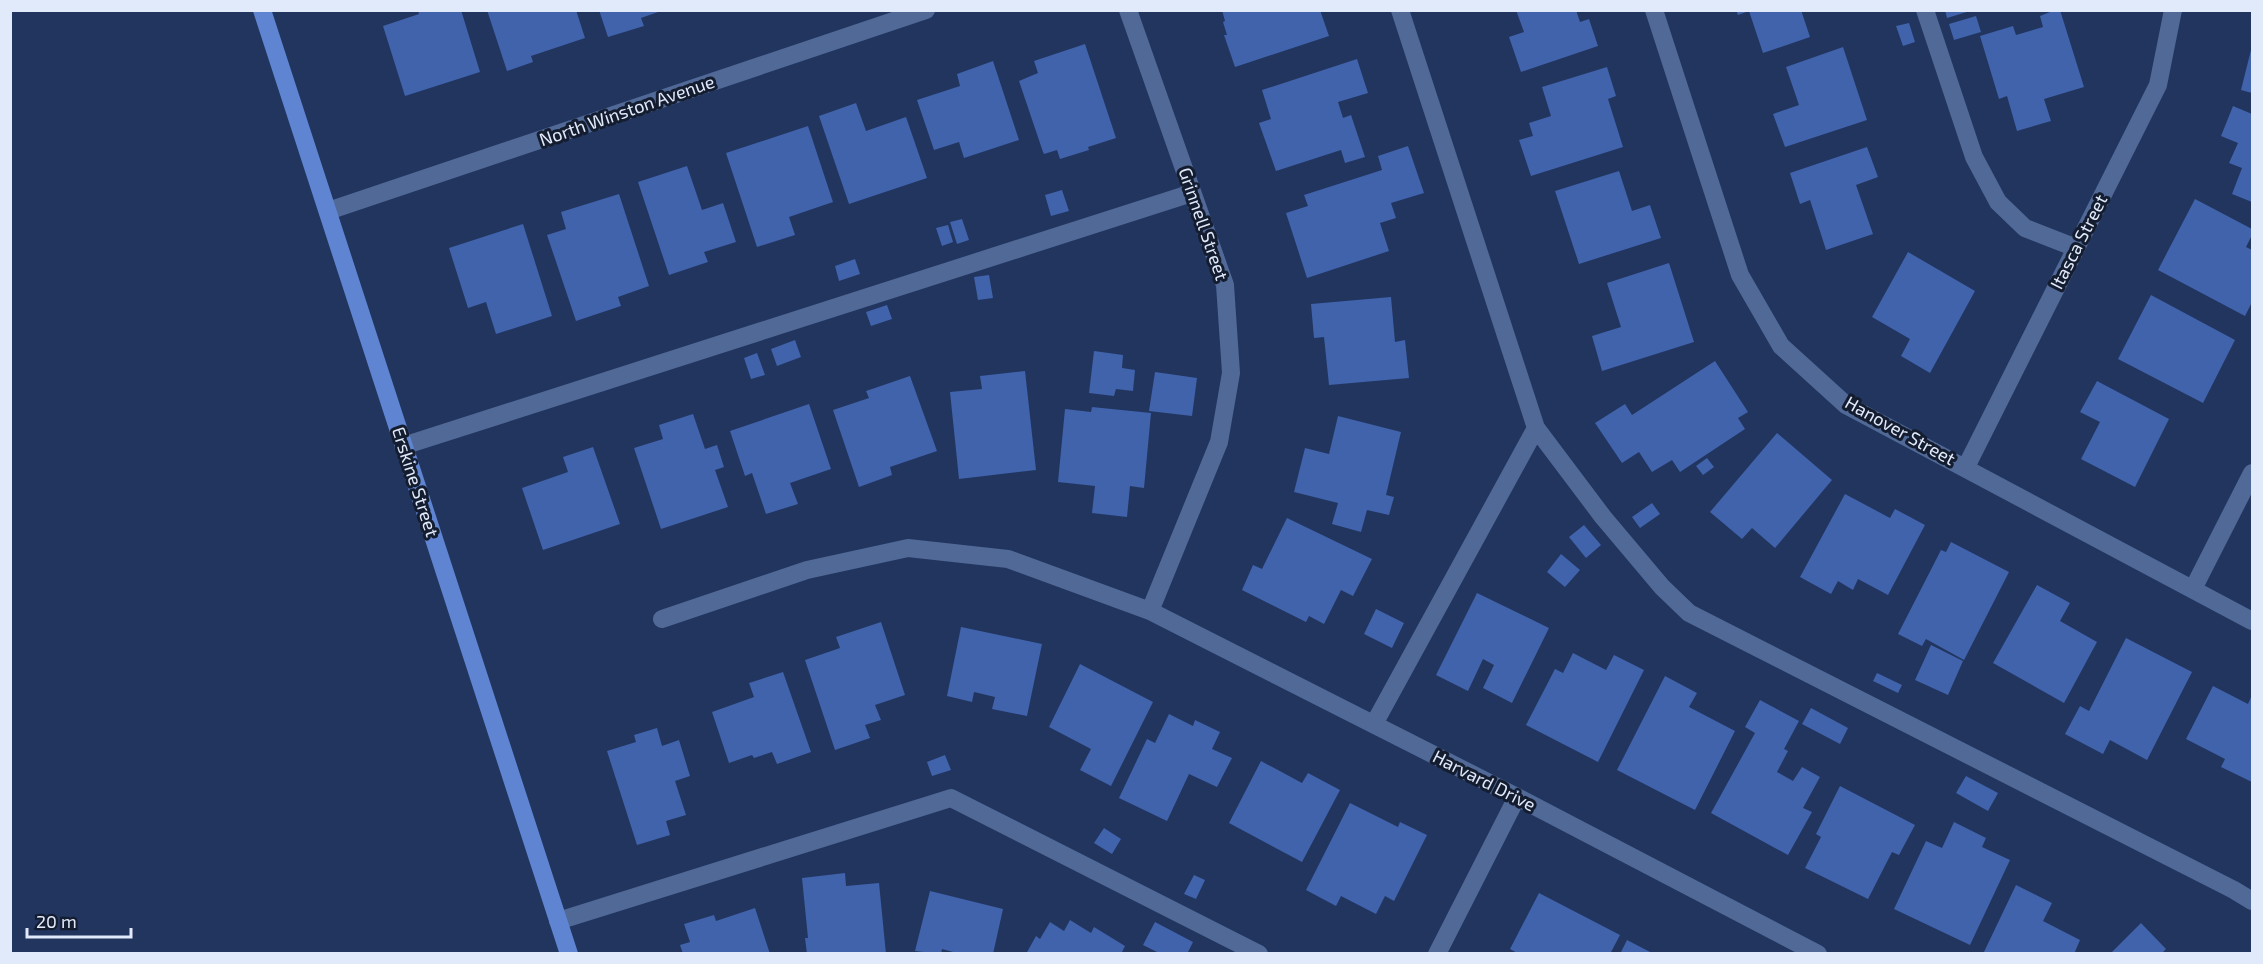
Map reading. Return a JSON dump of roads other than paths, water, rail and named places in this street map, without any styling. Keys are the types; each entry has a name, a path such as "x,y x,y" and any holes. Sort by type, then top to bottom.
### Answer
{"main road":[{"name":"Erskine Street","path":"262,10 569,954"}],"street":[{"name":"North Winston Avenue","path":"328,211 926,10"},
{"name":"Grinnell Street","path":"1128,10 1225,285 1231,373 1219,442 1150,610"},
{"path":"1400,10 1536,428 1603,517 1662,588 1689,613 2253,901"},
{"name":"Hanover Street","path":"1654,10 1740,275 1781,346 1846,405 2253,621"},
{"path":"1925,10 1974,157 1998,202 2025,228 2076,248"},
{"name":"Itasca Street","path":"1966,467 2158,85 2173,10"},
{"path":"403,446 1192,193"},
{"path":"1374,724 1536,428"},
{"path":"2193,589 2253,473"},
{"name":"Harvard Drive","path":"662,619 807,570 908,548 1008,559 1150,610 1818,954"},
{"path":"1437,954 1517,797"},
{"path":"558,921 951,798 1259,954"}]}
